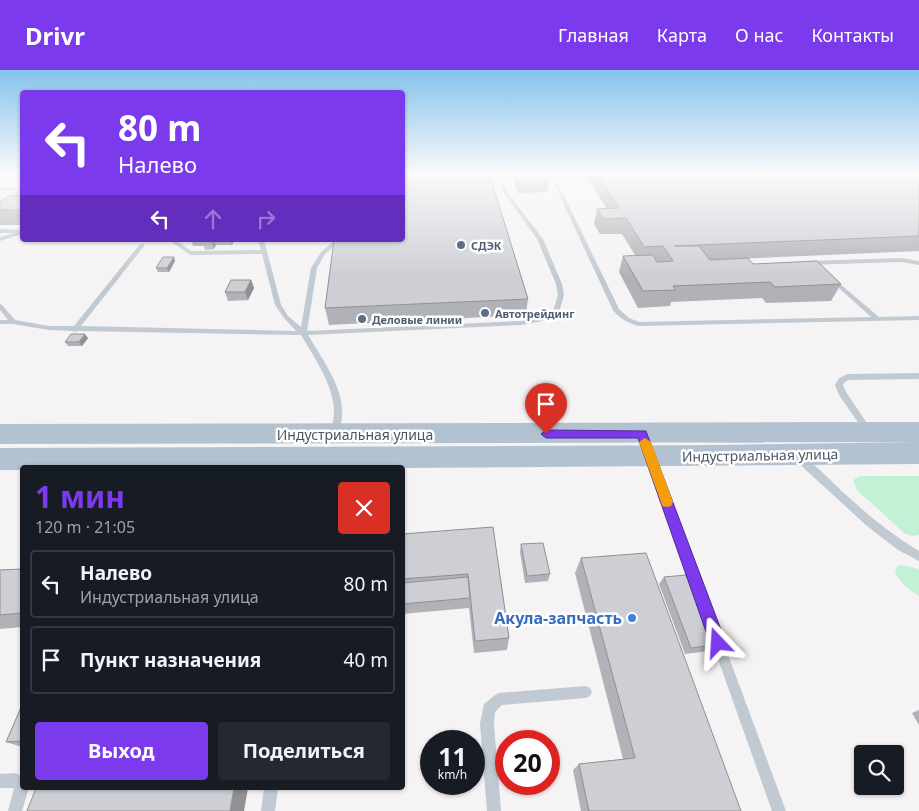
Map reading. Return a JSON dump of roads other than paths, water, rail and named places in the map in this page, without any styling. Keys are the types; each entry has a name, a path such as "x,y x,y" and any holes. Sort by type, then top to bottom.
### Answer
{"main road":[{"name":"Индустриальная улица","path":"0,459 368,462 870,432 919,432"},
{"name":"Индустриальная улица","path":"0,434 335,434 646,445 794,455 919,453"}],"lane":[{"path":"0,322 75,330 304,333 521,323 546,319 556,312 561,295 559,284 544,248 516,208"},
{"path":"567,208 616,310 623,318 631,322 639,324 919,318"},
{"path":"0,231 20,232"},
{"path":"0,239 20,233"},
{"path":"175,242 190,253 263,252"},
{"path":"261,242 278,305 286,317 304,333 319,360 337,400 335,434"},
{"path":"304,333 314,268 323,253 337,242"},
{"path":"75,330 142,244"},
{"path":"795,264 901,260 919,263"},
{"path":"814,263 822,269"},
{"path":"828,275 877,319"},
{"path":"0,306 13,322"},
{"path":"870,432 842,393 839,385 842,380 848,377 919,376"},
{"path":"646,445 779,811"},
{"path":"794,455 818,474 881,533 919,556"},
{"path":"494,811 486,724 489,709 499,700 586,692"},
{"path":"0,781 16,780 20,784"},
{"path":"14,811 21,790"},
{"path":"268,811 271,790"}],"place":[{"name":"СДЭК","path":"461,245"},
{"name":"Автотрейдинг","path":"485,313"},
{"name":"Деловые линии","path":"362,319"},
{"name":"Акула-запчасть","path":"632,618"}]}
